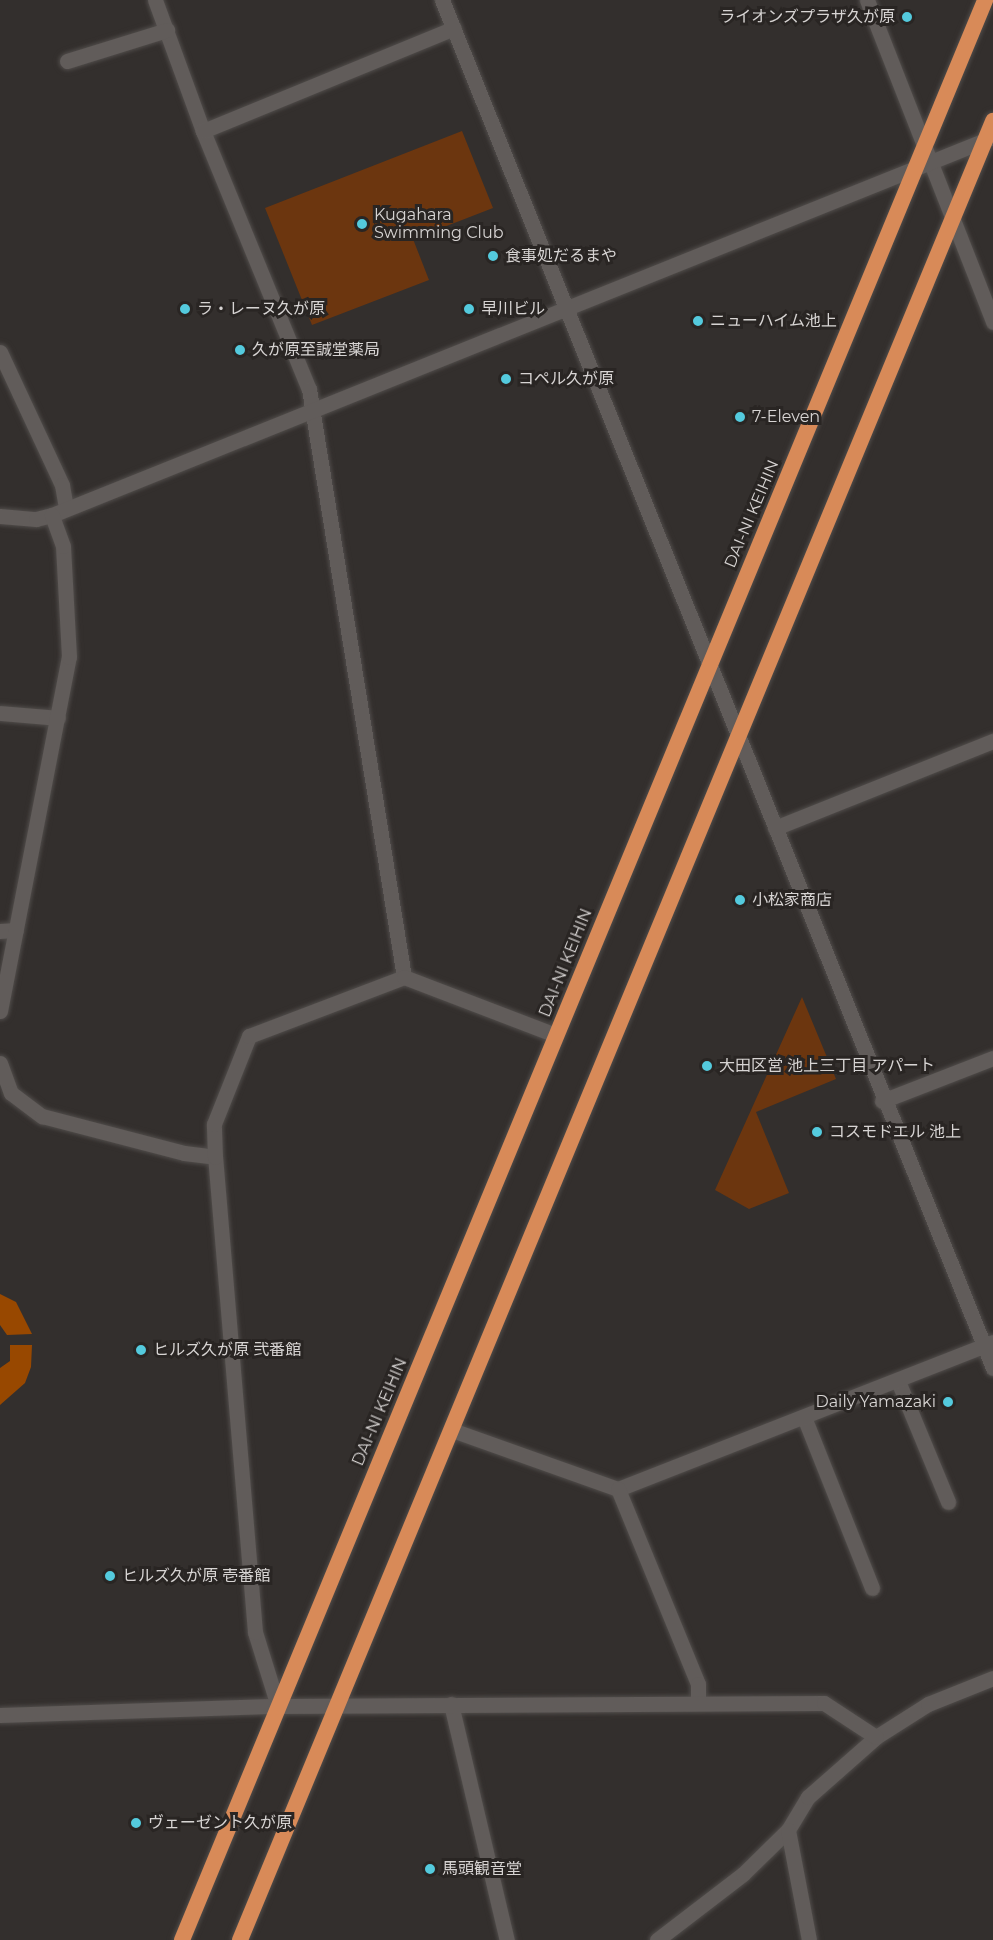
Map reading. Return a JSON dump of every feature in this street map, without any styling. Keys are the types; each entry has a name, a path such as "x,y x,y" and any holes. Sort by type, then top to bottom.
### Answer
{"highway":[{"name":"DAI-NI KEIHIN","path":"182,1940 985,0"},
{"path":"240,1940 740,738 951,221 989,138 993,121"}],"street":[{"path":"155,0 203,131 309,389 404,977"},
{"path":"442,0 710,661 882,1101 987,1344 993,1368"},
{"path":"867,0 925,144 951,221 993,322"},
{"path":"203,131 454,28"},
{"path":"67,61 167,30"},
{"path":"0,516 36,519 59,511 914,171 989,138"},
{"path":"0,352 62,485 59,511 69,657 0,1011"},
{"path":"0,713 58,718"},
{"path":"776,828 993,741"},
{"path":"0,931 16,930"},
{"path":"278,1706 255,1632 215,1157 214,1124 249,1036 404,977 556,1035"},
{"path":"882,1101 993,1058"},
{"path":"0,1063 11,1093 42,1116 184,1153 215,1157"},
{"path":"452,1430 618,1489 898,1381 987,1344"},
{"path":"898,1381 948,1502"},
{"path":"804,1417 872,1588"},
{"path":"618,1489 698,1684 698,1702"},
{"path":"657,1940 743,1874 788,1830 808,1797 876,1737 928,1704 993,1678"},
{"path":"0,1715 338,1705 824,1703 876,1737"},
{"path":"450,1704 507,1940"},
{"path":"788,1830 809,1940"}],"shaded area":[{"name":"Kugahara Swimming Club","path":"462,131 493,208 413,239 429,280 312,325 265,208"},
{"path":"802,997 836,1079 756,1112 789,1193 749,1209 715,1190"},
{"path":"0,1294 16,1302 32,1334 7,1335 0,1325"},
{"path":"10,1345 32,1345 31,1367 25,1383 0,1405 0,1368 10,1361"}],"place":[{"name":"ライオンズプラザ久が原","path":"907,17"},
{"name":"Kugahara Swimming Club","path":"362,224"},
{"name":"食事処だるまや","path":"493,256"},
{"name":"ラ・レーヌ久が原","path":"185,309"},
{"name":"早川ビル","path":"469,309"},
{"name":"ニューハイム池上","path":"698,321"},
{"name":"久が原至誠堂薬局","path":"240,350"},
{"name":"コペル久が原","path":"506,379"},
{"name":"7-Eleven","path":"740,417"},
{"name":"小松家商店","path":"740,900"},
{"name":"大田区営 池上三丁目 アパート","path":"707,1066"},
{"name":"コスモドエル 池上","path":"817,1132"},
{"name":"ヒルズ久が原 弐番館","path":"141,1350"},
{"name":"Daily Yamazaki","path":"948,1402"},
{"name":"ヒルズ久が原 壱番館","path":"110,1576"},
{"name":"ヴェーゼント久が原","path":"136,1823"},
{"name":"馬頭観音堂","path":"430,1869"}]}
